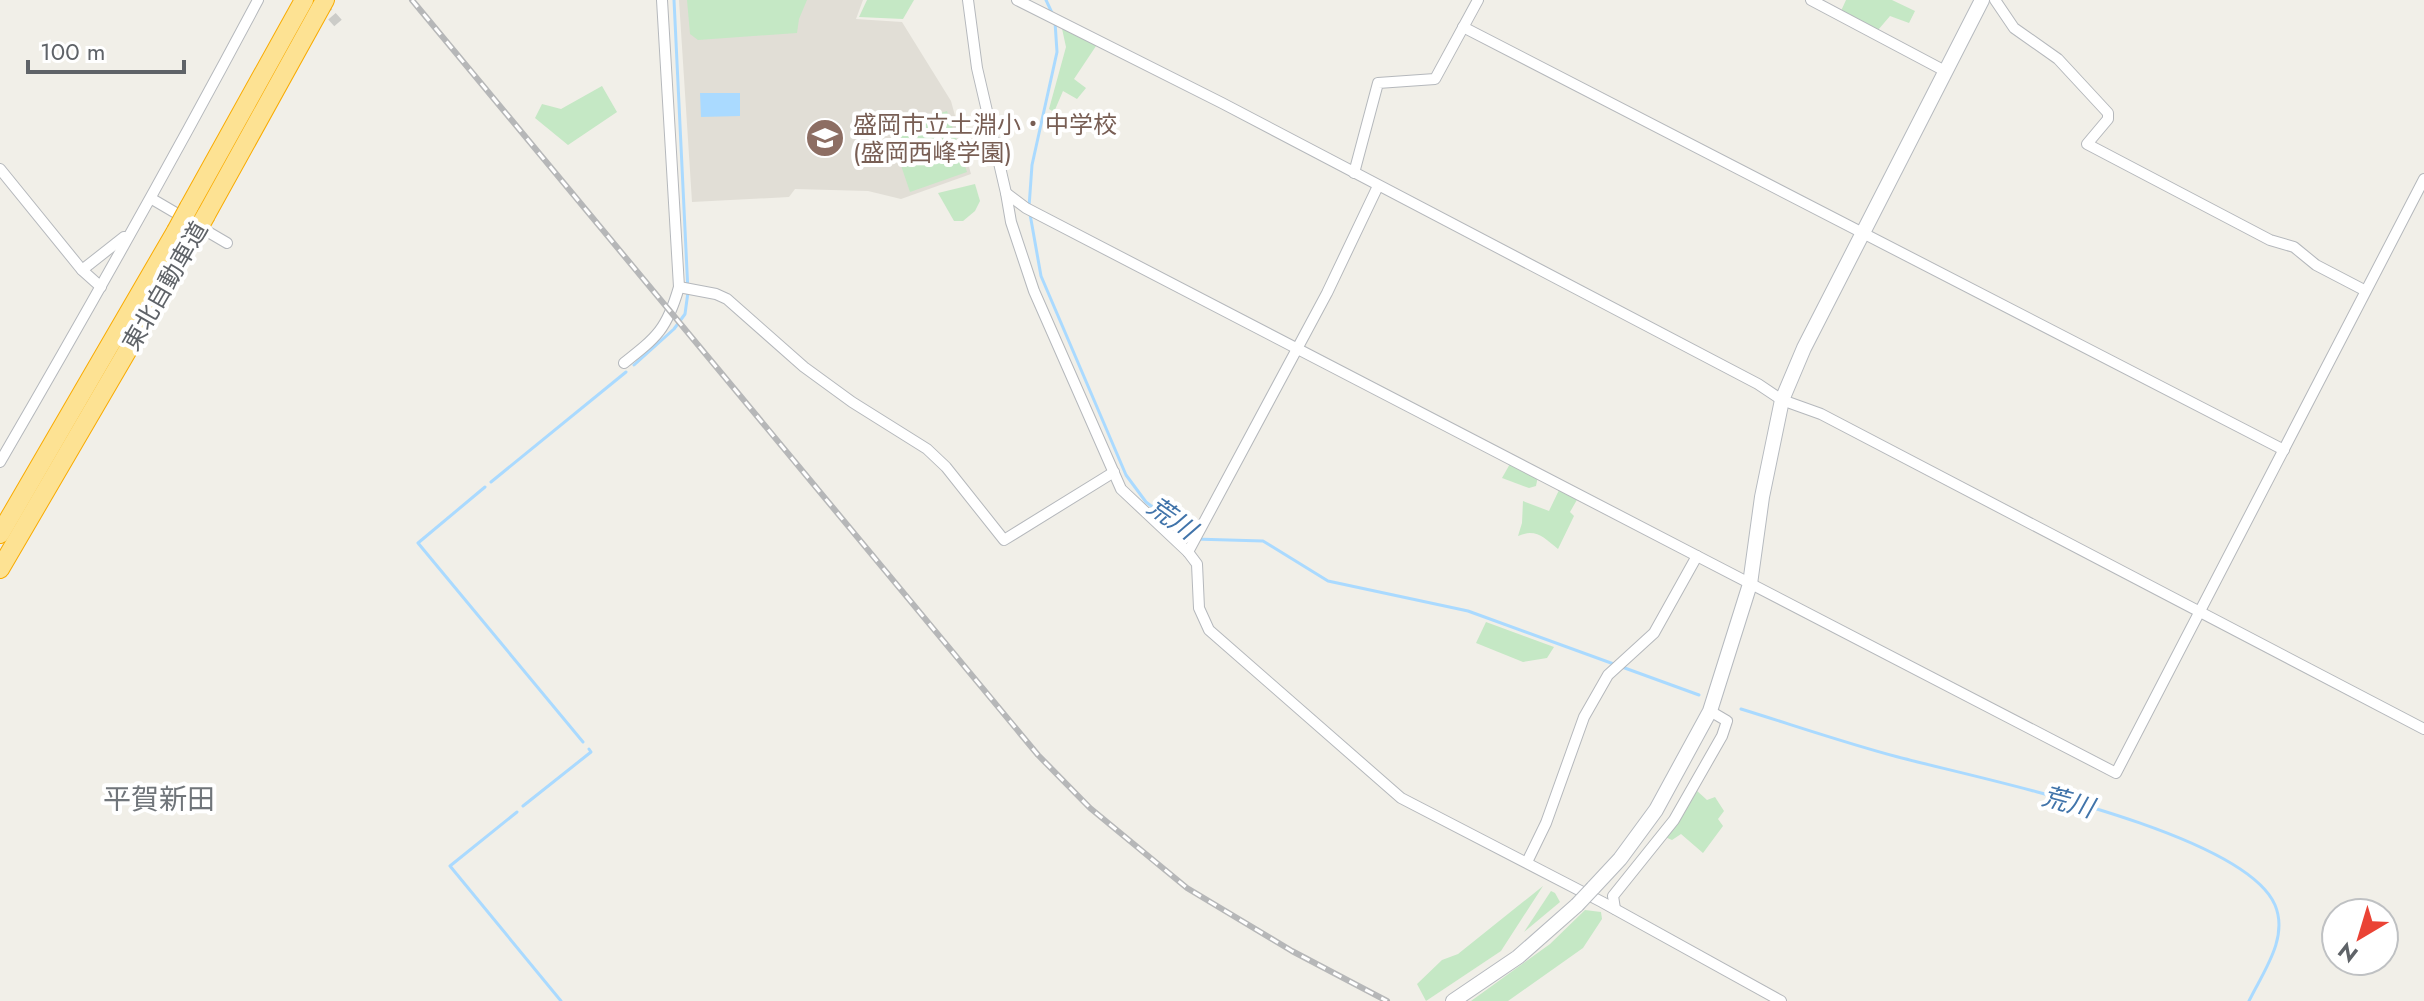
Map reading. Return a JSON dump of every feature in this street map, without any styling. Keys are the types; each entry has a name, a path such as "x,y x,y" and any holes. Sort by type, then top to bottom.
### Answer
{"highway":[{"name":"東北自動車道","path":"0,569 197,211 304,0"},
{"name":"東北自動車道","path":"197,211 325,0"},
{"name":"東北自動車道","path":"0,534 184,235"}],"street":[{"path":"0,462 129,233 152,199 258,0"},
{"path":"624,363 658,336 680,287 662,0"},
{"path":"968,0 977,68 1011,222 1034,291 1121,489 1193,544"},
{"path":"1354,173 1378,83 1435,79 1478,0"},
{"path":"1811,0 1945,71"},
{"path":"1453,1001 1518,957 1577,905 1620,859 1656,810 1710,711 1750,584 1762,497 1782,400 1804,348 1982,0"},
{"path":"1995,0 2014,28 2058,59 2108,113 2108,119 2087,144 2270,240 2294,247 2316,265 2364,290"},
{"path":"1024,1 1744,376 1782,400 1821,414 2424,729"},
{"path":"1463,27 2284,450"},
{"path":"0,169 82,270 101,287"},
{"path":"1006,193 1029,209 2116,773 2424,179"},
{"path":"1378,186 1298,349 1193,544 1199,608 1209,630 1401,798 1615,909 1781,1001"},
{"path":"152,199 227,243"},
{"path":"82,270 129,233"},
{"path":"680,287 727,299 804,367 852,402 927,449 946,467 1004,540 1114,472"},
{"path":"1527,862 1546,823 1584,717 1615,668 1654,633 1697,556"},
{"path":"1615,909 1613,896 1674,820 1722,736 1727,721 1710,711"}],"shaded area":[{"name":"盛岡市立土淵小・中学校 (盛岡西峰学園)","path":"679,0 863,0 856,19 902,22 951,101 971,174 901,199 868,191 795,189 789,197 692,202"}],"green space":[{"path":"687,0 807,0 797,33 698,40 690,34"},
{"path":"867,0 914,0 903,19 859,17"},
{"path":"1846,0 1892,0 1915,11 1909,23 1890,16 1878,30 1841,11"},
{"path":"1061,24 1098,43 1074,79 1086,88 1077,99 1063,91 1054,112 1049,109 1066,47"},
{"path":"602,86 617,112 568,145 535,118 542,104 561,109"},
{"path":"947,111 967,172 910,192 889,130"},
{"path":"975,184 980,201 975,211 963,221 954,221 938,193"},
{"path":"1511,462 1538,476 1536,486 1529,488 1502,478"},
{"path":"1560,488 1578,498 1570,512 1574,516 1558,549 1535,534 1518,536 1523,501 1549,511"},
{"path":"1486,622 1554,647 1547,658 1523,662 1476,643"},
{"path":"1696,790 1707,800 1715,797 1724,811 1718,819 1723,826 1703,853 1681,834 1672,840 1665,837"},
{"path":"1543,886 1501,951 1426,1001 1417,984 1442,960 1458,954"},
{"path":"1551,891 1560,902 1524,932"},
{"path":"1585,910 1601,912 1602,919 1583,948 1508,1001 1471,1001 1550,944"}],"water":[{"path":"700,93 740,93 740,116 701,117"}],"waterway":[{"path":"634,365 674,329 685,314 688,292 674,0"},
{"name":"荒川","path":"1046,0 1053,15"},
{"name":"荒川","path":"1029,207 1032,165 1057,52 1055,22"},
{"name":"荒川","path":"1030,214 1041,276 1126,475 1146,502 1194,539 1263,541 1328,581 1468,611 1699,695"},
{"path":"491,482 626,372"},
{"path":"485,487 418,543 583,742"},
{"name":"荒川","path":"1741,709 1878,752 2104,811 2162,831 2214,854 2253,878 2275,905 2278,917 2277,942 2249,1001"},
{"path":"523,806 591,752 589,749"},
{"path":"517,812 450,866 561,1001"}],"tunnel":[{"path":"322,5 338,23"}],"railway":[{"path":"412,0 1038,755 1090,808 1187,888 1292,951 1387,1001"}],"place":[{"name":"盛岡市立土淵小・中学校 (盛岡西峰学園)","path":"825,138"}],"district":[{"name":"平賀新田","path":"159,799"}]}
